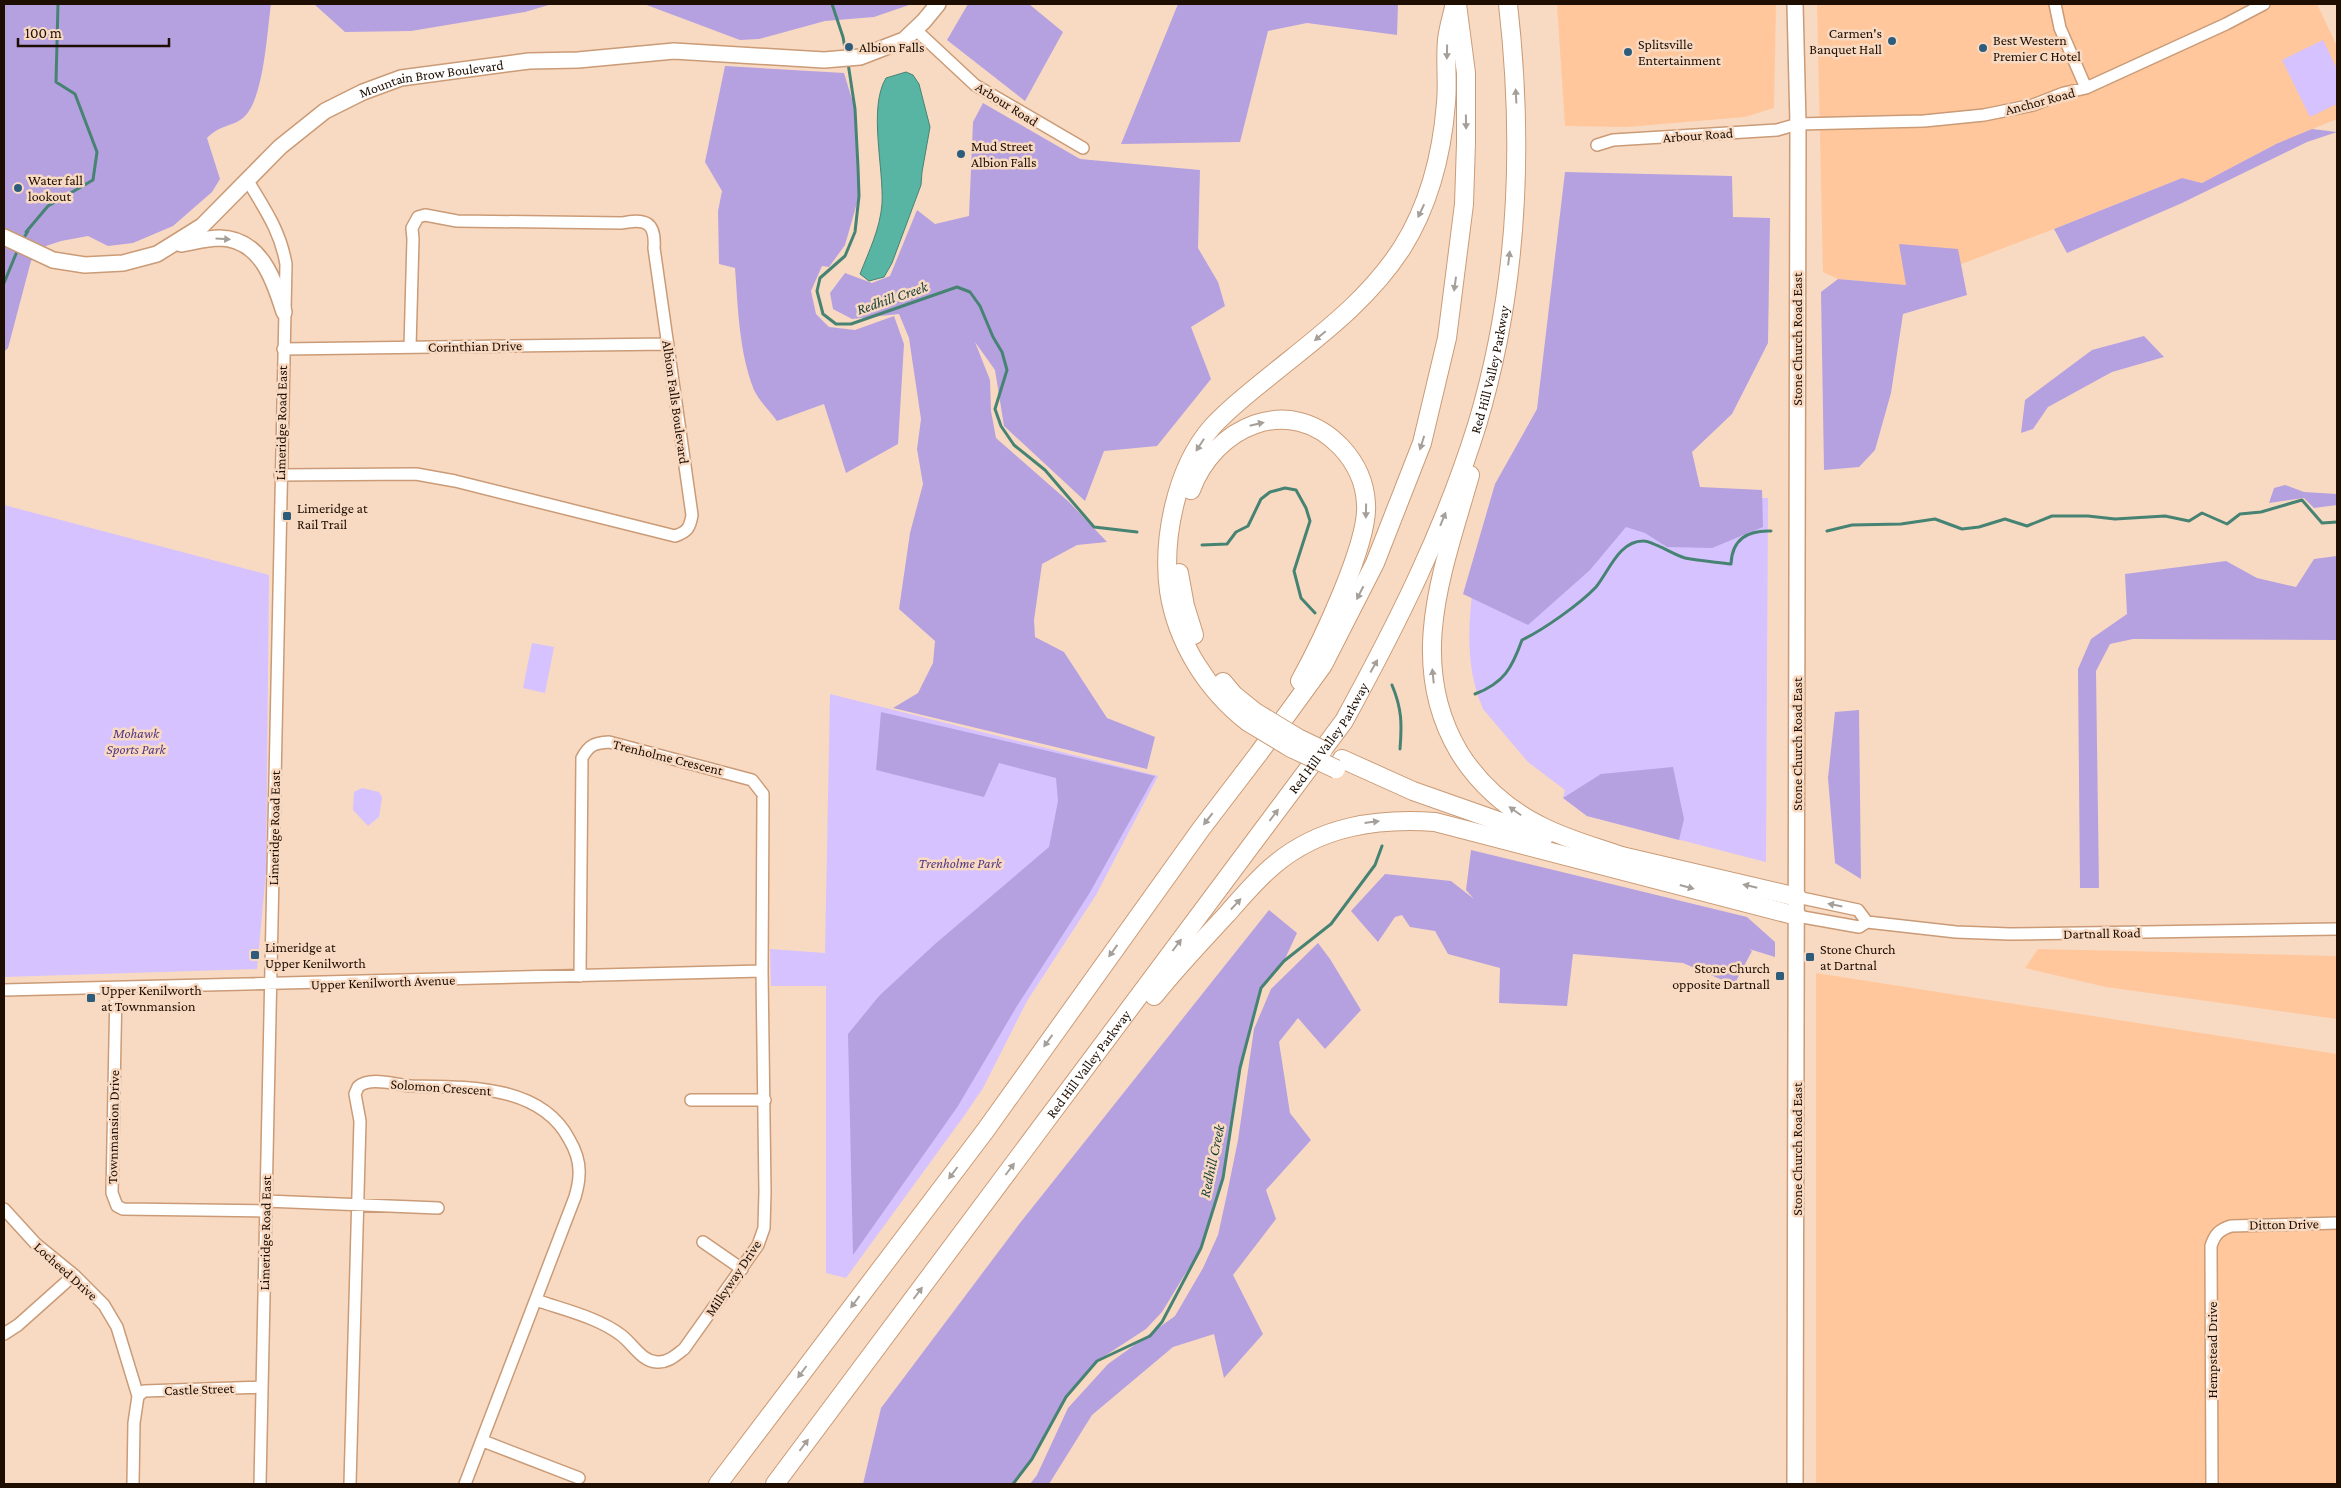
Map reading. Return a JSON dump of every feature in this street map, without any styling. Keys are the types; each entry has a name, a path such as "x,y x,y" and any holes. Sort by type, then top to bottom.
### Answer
{"highway":[{"path":"1456,4 1447,38 1446,103 1434,174 1424,203 1402,247 1368,293 1345,315 1242,398 1212,428 1197,448 1180,486 1174,506 1168,548 1168,580 1178,627 1207,680 1220,698 1252,717 1298,738 1339,764 1399,797 1513,840"},
{"path":"718,1484 985,1131 1200,829 1260,753 1323,665 1375,563 1422,443 1447,338 1464,204 1466,143 1466,73 1456,4"},
{"name":"Red Hill Valley Parkway","path":"775,1484 1344,721 1397,623 1423,568 1476,425 1495,354 1516,203 1517,126 1514,59 1508,4"},
{"path":"1252,717 1222,681 1195,640 1180,587 1178,554 1183,520 1192,488 1199,472 1216,448 1237,431 1250,425 1274,420 1288,420 1308,425 1322,432 1334,440 1351,458 1360,473 1365,489 1366,520 1339,598 1313,658 1260,753"},
{"path":"1476,425 1476,453 1448,547 1432,627 1432,671 1439,708 1452,741 1464,760 1477,777 1503,802 1539,826 1624,857"},
{"path":"1339,764 1464,810 1577,847 1797,897"},
{"path":"1086,1069 1111,1048 1180,964 1274,865 1312,840 1360,824 1404,820 1434,822 1513,840 1797,916"}],"main road":[{"name":"Mountain Brow Boulevard","path":"4,237 44,256 66,263 96,266 123,263 157,254 202,226 280,147 325,111 363,92 401,78 529,61 578,60 674,51 824,60 860,57 880,51 904,40 916,30 938,4"},
{"name":"Stone Church Road East","path":"1795,4 1798,124 1795,1484"},
{"path":"174,245 219,238 231,240 256,252 270,273 284,312"}],"street":[{"path":"2055,4 2060,28 2086,88"},
{"name":"Anchor Road","path":"1798,124 1924,121 1984,115 2033,105 2064,93 2086,88 2226,24 2264,4"},
{"name":"Arbour Road","path":"916,30 974,85 1083,148"},
{"name":"Arbour Road","path":"1597,145 1613,140 1776,130 1798,124"},
{"name":"Limeridge Road East","path":"248,181 276,228 282,243 286,264 280,474 260,1484"},
{"name":"Albion Falls Boulevard","path":"280,474 416,474 455,481 675,536 685,533 690,525 692,515 654,248 655,237 652,228 644,221 622,223 457,221 425,214 418,217 412,228 410,347"},
{"name":"Corinthian Drive","path":"283,349 668,344"},
{"name":"Trenholme Crescent","path":"580,976 582,758 587,749 593,744 609,742 746,777 759,789 763,802 762,971"},
{"path":"1797,897 1858,910 1867,922"},
{"name":"Dartnall Road","path":"1797,916 1859,927 1867,922 1956,932 2010,934 2337,929"},
{"name":"Upper Kenilworth Avenue","path":"4,990 271,985 762,971"},
{"name":"Milkyway Drive","path":"536,1300 602,1324 621,1335 644,1358 658,1362 671,1359 684,1349 742,1269 758,1245 764,1228 765,1100 762,971"},
{"name":"Townmansion Drive","path":"116,988 112,1194 117,1206 123,1209 266,1206"},
{"name":"Solomon Crescent","path":"350,1484 360,1121 355,1094 362,1083 370,1080 395,1085 457,1086 495,1091 523,1100 545,1110 564,1128 575,1150 579,1174 575,1197 465,1484"},
{"path":"691,1100 765,1100"},
{"path":"266,1206 358,1204 438,1208"},
{"name":"Locheed Drive","path":"4,1209 36,1244 74,1275 104,1305 117,1327 138,1396 134,1423 133,1484"},
{"name":"Ditton Drive","path":"2231,1226 2337,1223"},
{"name":"Hempstead Drive","path":"2212,1484 2211,1246 2220,1230 2231,1226"},
{"path":"703,1242 742,1269"},
{"path":"4,1334 18,1325 74,1275"},
{"name":"Castle Street","path":"138,1396 144,1391 262,1387"},
{"path":"483,1441 579,1478"}],"shaded area":[{"path":"4,4 271,4 266,47 256,97 243,118 217,130 207,138 220,179 212,192 173,226 133,243 108,246 88,236 46,246 31,261 8,348 4,352"},
{"path":"314,4 552,4 525,12 411,31 345,32"},
{"path":"644,4 912,4 874,17 825,21 759,39 740,40"},
{"path":"968,4 1029,4 1063,32 1025,101 947,40"},
{"path":"1178,4 1398,4 1397,35 1307,23 1268,31 1240,142 1121,144"},
{"path":"1557,4 1776,4 1774,108 1745,117 1627,127 1565,126"},
{"path":"1817,4 2317,4 2337,46 2337,119 2276,144 2202,183 2182,178 1906,285 1838,279 1823,272"},
{"path":"725,66 844,73 855,109 859,196 845,245 829,267 822,266 811,291 816,314 829,327 855,330 894,316 904,344 898,444 846,473 824,404 777,421 756,394 749,375 740,330 735,268 719,264 718,211 722,191 705,162"},
{"path":"983,103 1080,159 1200,170 1198,248 1218,282 1225,306 1191,327 1211,379 1157,446 1104,451 1085,501 1004,426 995,370 975,342 990,380 991,411 996,438 1069,502 1107,542 1077,545 1042,564 1034,620 1035,637 1064,652 1107,718 1155,737 1147,769 893,708 918,693 933,663 935,641 899,609 910,533 923,484 917,449 921,419 909,338 899,314 852,319 833,309 830,293 845,273 872,283 890,276 917,210 935,224 969,216 973,122"},
{"path":"2312,129 2337,132 2307,142 2182,203 2067,253 2054,229 2182,178 2202,183 2276,144"},
{"path":"1565,172 1732,176 1733,217 1770,218 1768,343 1732,414 1692,452 1700,487 1762,490 1763,527 1712,548 1667,547 1645,533 1626,527 1590,570 1528,625 1463,594 1495,484 1537,409"},
{"path":"1899,244 1958,249 1967,295 1903,314 1891,393 1875,450 1859,467 1824,470 1821,292 1838,279 1906,285"},
{"path":"2144,336 2164,357 2112,372 2048,407 2033,429 2021,433 2025,400 2092,350"},
{"path":"2285,485 2304,492 2337,494 2337,505 2314,508 2304,498 2269,503 2274,488"},
{"path":"2337,556 2337,640 2133,639 2110,644 2096,671 2099,888 2080,888 2078,669 2091,639 2127,614 2125,574 2226,561 2257,578 2296,587 2314,559"},
{"path":"1859,710 1861,879 1835,863 1828,778 1835,712"},
{"path":"881,712 1155,776 1089,894 1017,1006 958,1106 853,1255 848,1034 879,996 935,944 1049,847 1058,801 1056,778 999,763 984,797 876,770"},
{"path":"1673,767 1684,819 1679,840 1587,816 1563,798 1601,774"},
{"path":"1471,850 1747,917 1775,942 1775,957 1749,949 1752,951 1734,985 1683,963 1573,954 1567,1006 1499,1003 1500,968 1448,954 1435,931 1410,927 1402,915 1395,917 1378,942 1351,911 1385,874 1451,881 1474,899 1466,890"},
{"path":"1269,910 1297,933 1284,961 1261,988 1240,1068 1223,1178 1201,1248 1162,1312 1146,1329 1097,1361 1066,1397 1032,1459 1013,1484 863,1484 881,1408 1020,1223"},
{"path":"1318,943 1361,1010 1325,1049 1298,1018 1279,1042 1290,1113 1311,1140 1266,1190 1276,1219 1233,1275 1263,1334 1224,1378 1214,1334 1173,1347 1092,1415 1049,1484 1030,1484 1037,1475 1068,1408 1108,1364 1175,1316 1203,1268 1218,1235 1227,1194 1238,1140 1254,1029 1271,989"},
{"path":"2038,949 2337,956 2337,1019 2106,987 2025,968"},
{"path":"1816,973 2337,1054 2337,1484 1816,1484"}],"green space":[{"path":"2323,40 2337,69 2337,104 2310,117 2282,60"},
{"path":"1768,498 1766,862 1587,816 1563,798 1565,790 1528,762 1483,709 1471,667 1469,645 1471,601 1481,536 1630,500"},
{"name":"Mohawk Sports Park","path":"4,505 269,575 266,872 257,969 4,977"},
{"path":"532,643 554,647 545,693 523,688"},
{"name":"Trenholme Park","path":"830,694 1158,776 1096,895 1027,1001 983,1088 846,1278 826,1273 826,986 771,986 770,949 825,953"},
{"path":"362,788 379,792 382,797 379,817 368,826 353,810 354,792"}],"water":[{"path":"906,72 913,75 919,84 930,127 921,185 892,263 884,277 869,281 860,274 877,231 882,204 877,122 878,105 886,78"}],"waterway":[{"path":"22,241 28,231 26,232 48,206 93,180 97,152 75,94 56,82 58,4"},
{"name":"Redhill Creek","path":"832,4 843,37 846,54"},
{"name":"Redhill Creek","path":"848,63 855,109 859,196 855,232 845,256 820,278 817,291 823,314 836,324 851,324 957,287 970,292 980,306 993,337 1002,352 1007,370 995,409 1001,426 1014,445 1045,470 1094,527 1137,532"},
{"path":"4,283 18,249"},
{"name":"Redhill Creek","path":"1202,545 1227,544 1236,532 1248,526 1261,499 1270,492 1285,488 1296,490 1306,508 1310,521 1294,571 1301,598 1315,613"},
{"path":"1827,531 1852,525 1901,524 1935,519 1962,529 1979,527 2005,519 2027,526 2052,516 2088,516 2115,519 2165,516 2189,521 2202,513 2227,524 2240,514 2261,512 2302,500 2322,523 2337,522"},
{"path":"1475,694 1493,685 1506,673 1515,659 1522,640 1561,616 1589,594 1596,587 1615,558 1627,546 1635,542 1647,541 1685,558 1731,564 1734,548 1738,542 1748,534 1771,531"},
{"name":"Redhill Creek","path":"1392,685 1398,702 1400,717 1400,749"},
{"name":"Redhill Creek","path":"1013,1484 1032,1459 1066,1397 1097,1361 1150,1336 1162,1322 1201,1248 1223,1178 1240,1068 1261,988 1284,961 1331,924 1375,865 1382,846"}],"place":[{"name":"Carmen's Banquet Hall","path":"1892,41"},
{"name":"Albion Falls","path":"849,47"},
{"name":"Best Western Premier C Hotel","path":"1983,48"},
{"name":"Splitsville Entertainment","path":"1628,52"},
{"name":"Mud Street Albion Falls","path":"961,154"},
{"name":"Water fall lookout","path":"18,188"},
{"name":"Limeridge at Rail Trail","path":"287,516"},
{"name":"Limeridge at Upper Kenilworth","path":"255,955"},
{"name":"Stone Church at Dartnal","path":"1810,957"},
{"name":"Stone Church opposite Dartnall","path":"1780,976"},
{"name":"Upper Kenilworth at Townmansion","path":"91,998"}]}
